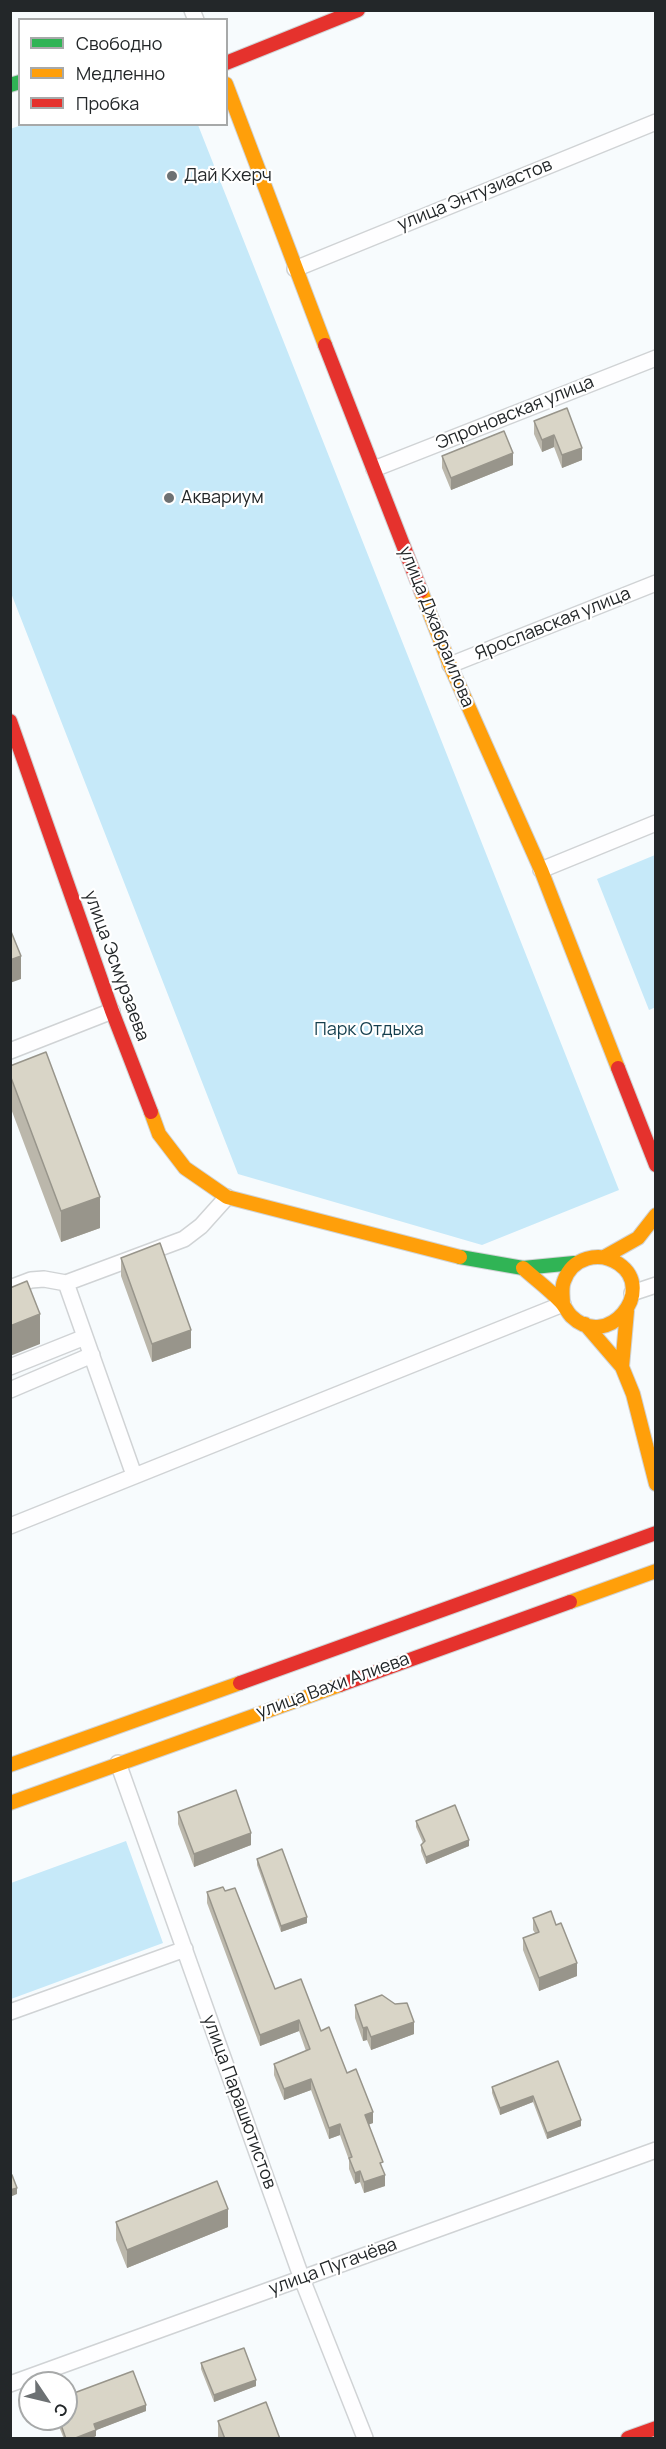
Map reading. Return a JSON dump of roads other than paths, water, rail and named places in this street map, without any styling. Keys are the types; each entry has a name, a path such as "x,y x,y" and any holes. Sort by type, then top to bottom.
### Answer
{"street":[{"path":"228,62 358,10"},
{"name":"улица Джабраилова","path":"228,89 295,269 450,665 541,870 656,1165"},
{"name":"улица Энтузиастов","path":"295,269 656,122"},
{"name":"Эпроновская улица","path":"374,469 656,357"},
{"name":"Ярославская улица","path":"450,665 656,584"},
{"name":"улица Эсмурзаева","path":"10,721 112,1011 159,1134 185,1168 227,1197"},
{"path":"541,870 656,823"},
{"path":"10,1051 112,1011"},
{"path":"10,1288 31,1280 66,1282 184,1239 201,1226 227,1197 473,1260 523,1268 574,1263 595,1255 606,1256 625,1268 630,1278 632,1293 627,1311 622,1367"},
{"path":"606,1256 638,1238 656,1215"},
{"path":"563,1304 562,1282 574,1263"},
{"path":"523,1268 563,1304 569,1314 585,1324 622,1367 633,1394 656,1484"},
{"path":"66,1282 134,1475"},
{"path":"632,1293 656,1285"},
{"path":"10,1526 563,1304"},
{"path":"585,1324 599,1327 610,1324 620,1319 627,1311"},
{"path":"10,1367 85,1337"},
{"path":"10,1390 92,1355"},
{"name":"улица Вахи Алиева","path":"10,1765 656,1533"},
{"name":"улица Вахи Алиева","path":"10,1803 656,1570"},
{"name":"улица Парашютистов","path":"118,1763 302,2279 365,2439"},
{"path":"10,2012 185,1949"},
{"name":"улица Пугачёва","path":"10,2384 656,2150"},
{"path":"628,2439 656,2428"}],"place":[{"name":"Дай Кхерч","path":"172,176"},
{"name":"Аквариум","path":"169,498"}],"park label":[{"name":"Парк Отдыха","path":"369,1030"}]}
